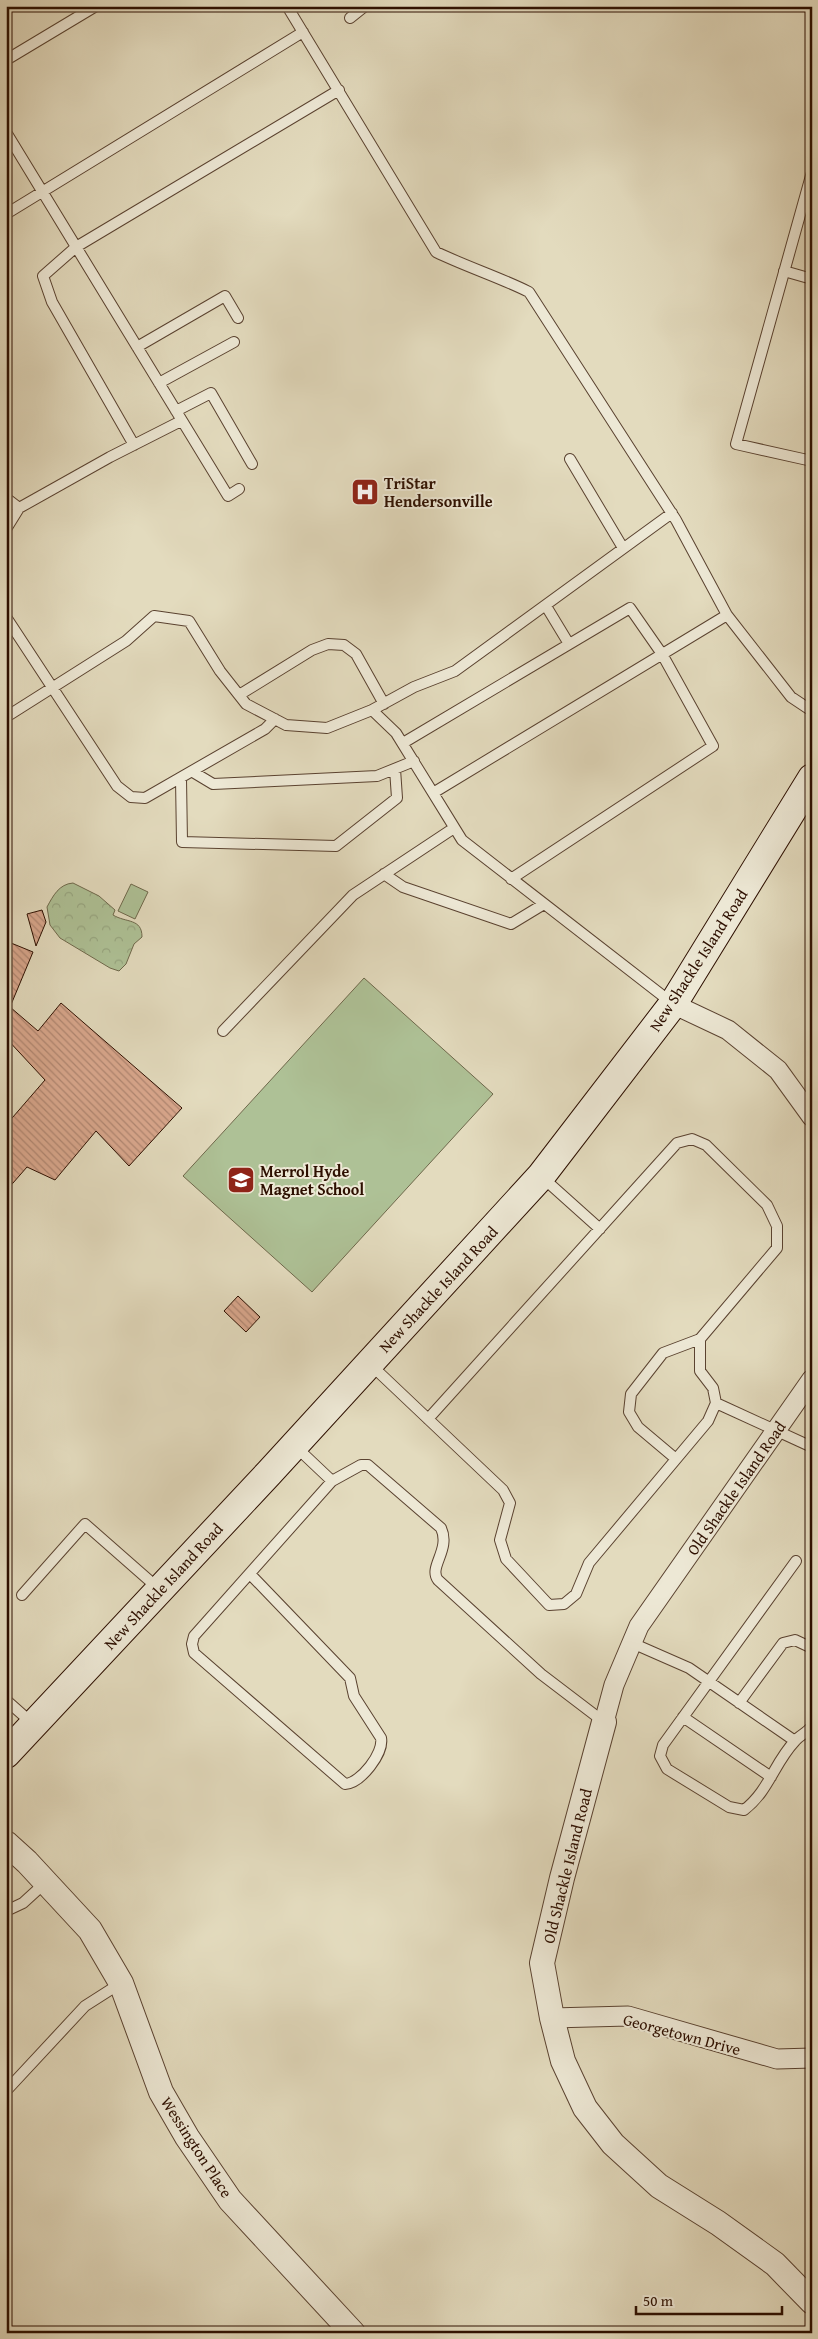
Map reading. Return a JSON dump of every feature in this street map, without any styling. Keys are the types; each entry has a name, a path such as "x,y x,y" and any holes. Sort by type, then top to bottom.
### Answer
{"main road":[{"name":"New Shackle Island Road","path":"6,1754 294,1446 541,1176 673,1004 812,778"}],"street":[{"path":"673,1004 728,1030 778,1070 812,1117"},
{"name":"Old Shackle Island Road","path":"812,1379 640,1626 632,1643 614,1685 562,1878 542,1963 552,2018 563,2061 585,2108 613,2144 659,2186 718,2223 775,2264 812,2302"},
{"name":"Wessington Place","path":"6,1844 46,1882 90,1930 121,1984 161,2092 187,2137 230,2200 353,2333"},
{"name":"Georgetown Drive","path":"552,2018 628,2016 777,2059 812,2058"}],"lane":[{"path":"6,60 96,6"},
{"path":"287,6 436,252 468,268 499,277 529,292 672,513 727,615 791,697 812,711"},
{"path":"350,18 365,6"},
{"path":"6,214 303,32"},
{"path":"134,445 52,302 43,276 76,247 339,90"},
{"path":"6,132 228,496 239,489"},
{"path":"812,172 736,444 812,461"},
{"path":"784,271 812,279"},
{"path":"137,347 225,296 238,318"},
{"path":"158,383 234,342"},
{"path":"6,529 19,508 134,445 211,393 252,464"},
{"path":"570,459 623,548"},
{"path":"6,498 19,508"},
{"path":"6,717 126,641 154,616 189,621 220,671 246,704 286,725 327,728 372,710 414,687 455,671 672,513"},
{"path":"546,606 569,644"},
{"path":"403,743 630,608 662,654 713,746 512,879"},
{"path":"433,793 727,615"},
{"path":"6,617 117,786 131,797 145,798 181,779 265,729 275,719"},
{"path":"239,695 312,650 328,644 344,645 356,654 384,704"},
{"path":"372,710 396,733 403,743 462,840 673,1004"},
{"path":"193,772 213,784 376,776 414,761"},
{"path":"181,779 182,842 336,846 398,798 395,768"},
{"path":"224,1031 353,895 454,828"},
{"path":"384,874 403,887 511,924 544,904"},
{"path":"428,1419 677,1143 692,1139 706,1145 767,1205 777,1226 777,1248 700,1339 663,1353 631,1394 629,1412 638,1427 676,1459"},
{"path":"541,1176 600,1229"},
{"path":"369,1364 503,1490 510,1503 500,1540 506,1559 549,1605 564,1604 576,1594 589,1563 708,1421 716,1403 713,1388 700,1371 700,1339"},
{"path":"716,1403 812,1447"},
{"path":"294,1446 332,1482"},
{"path":"250,1574 350,1678 354,1696 381,1738 382,1745 379,1754 358,1779 351,1784 345,1784 194,1653 192,1644 194,1636 332,1482 361,1465 368,1465 441,1528 444,1535 444,1548 435,1571 435,1576 438,1580 541,1674 604,1722"},
{"path":"22,1596 85,1524 160,1590"},
{"path":"796,1561 662,1745 660,1756 667,1770 729,1807 744,1810 757,1800 795,1741 807,1733 812,1726"},
{"path":"739,1703 783,1643 795,1640 812,1648"},
{"path":"632,1643 689,1668 795,1741"},
{"path":"6,1700 34,1725"},
{"path":"683,1716 772,1777"},
{"path":"6,1911 23,1903 46,1882"},
{"path":"6,2091 86,2006 121,1984"}],"green space":[{"path":"73,883 99,896 115,910 113,915 132,922 139,927 142,937 134,944 126,964 119,971 110,968 60,938 50,925 47,907 49,903 60,888"},
{"path":"131,884 148,892 135,919 118,911"},
{"path":"364,978 493,1094 312,1292 183,1176"}],"building":[{"path":"42,910 46,922 36,946 27,914"},
{"path":"11,943 33,952 10,1007 38,1031 61,1003 182,1108 129,1166 96,1131 55,1180 27,1167 6,1191 6,1125 45,1080 6,1038 6,954"},
{"path":"238,1296 260,1317 246,1332 224,1311"}],"place":[{"name":"TriStar Hendersonville","path":"365,492"},
{"name":"Merrol Hyde Magnet School","path":"241,1180"}]}
